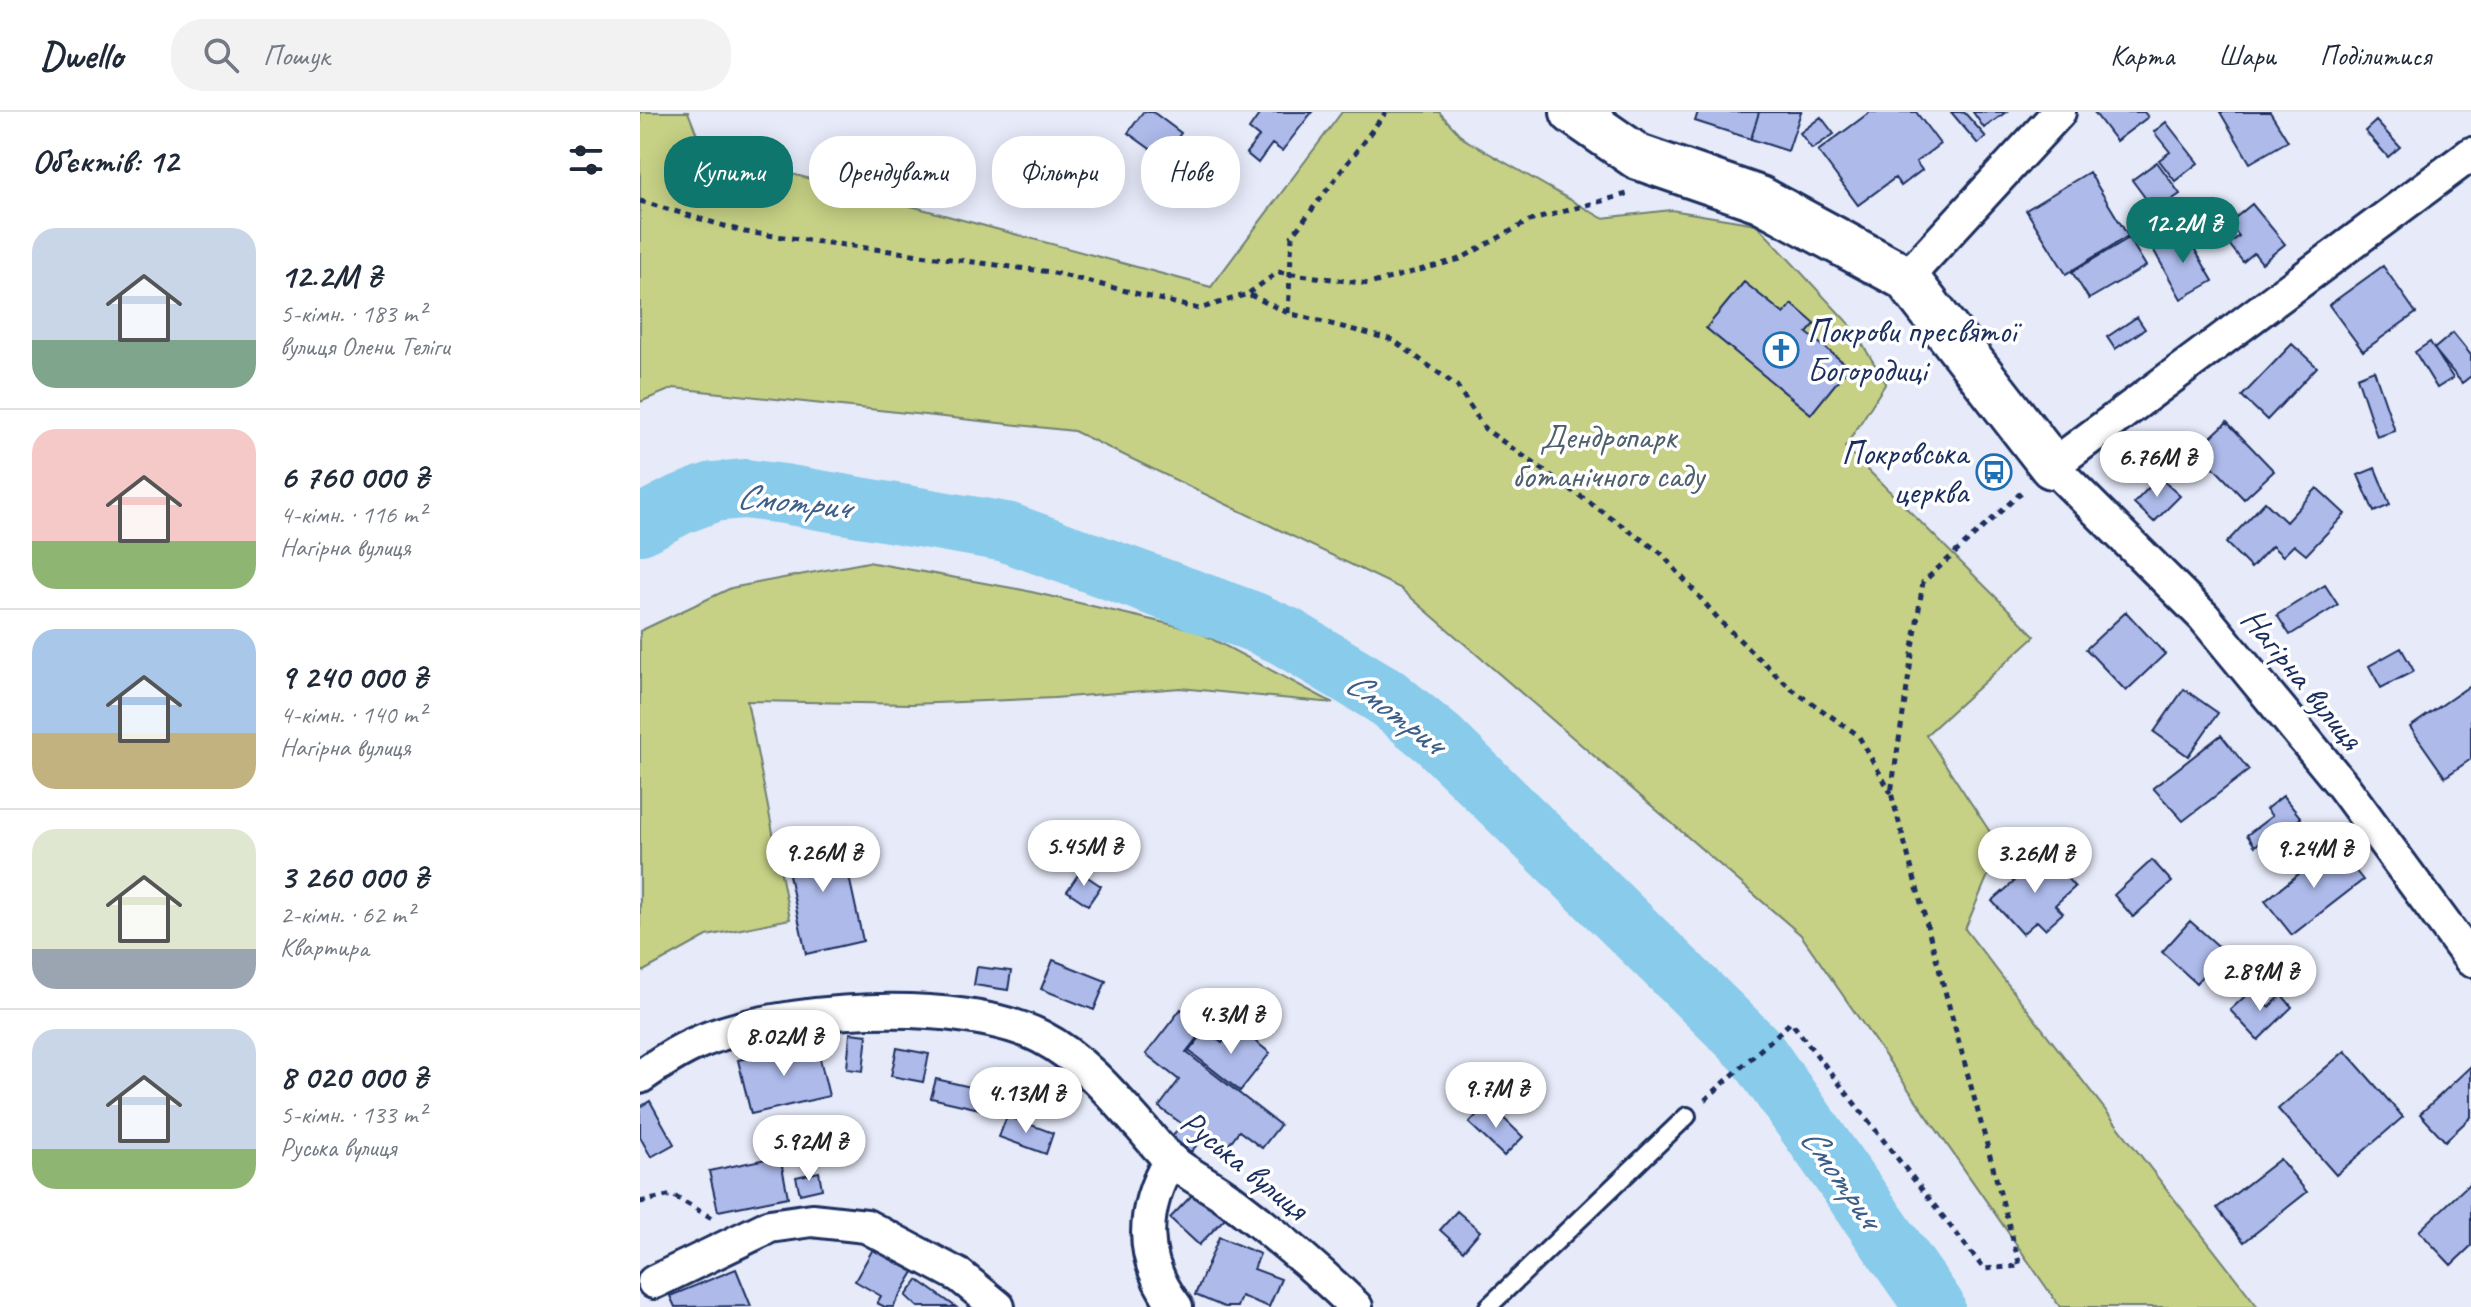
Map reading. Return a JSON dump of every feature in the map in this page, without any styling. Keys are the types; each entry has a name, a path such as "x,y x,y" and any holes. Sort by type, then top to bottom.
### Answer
{"street":[{"path":"1573,112 1638,157 1760,199 1906,278 2052,466 2471,154"},
{"path":"1906,278 2059,112"},
{"name":"Нагірна вулиця","path":"2052,466 2204,617 2343,786 2471,960"},
{"name":"Руська вулиця","path":"640,1077 696,1043 761,1024 818,1014 888,1011 944,1013 992,1020 1040,1037 1083,1066 1170,1160 1231,1200 1356,1307"},
{"path":"1170,1160 1156,1185 1147,1231 1152,1261 1176,1307"},
{"path":"654,1282 770,1226 812,1220 866,1226 960,1276 998,1307"}],"lane":[{"path":"1488,1307 1687,1116"}],"path":[{"path":"1288,313 1292,236 1386,112"},
{"path":"640,201 745,232 1050,272 1199,309 1248,294 1278,272 1369,284 1460,259 1529,221 1635,192"},
{"path":"1248,294 1288,313 1393,340 1457,386 1485,429 1661,553 1723,624 1790,688 1858,735 1891,793 2020,1266 1984,1269 1791,1022 1687,1116"},
{"path":"1891,793 1923,582 1977,530 2052,466"},
{"path":"640,1202 672,1195 713,1219"}],"green space":[{"name":"Дендропарк ботанічного саду","path":"640,112 688,112 697,136 664,136 664,208 793,208 793,174 809,179 809,208 918,208 1211,287 1342,112 1439,112 1464,139 1602,218 1671,210 1756,224 1852,327 1886,383 1845,447 2035,636 1926,735 2000,847 1965,929 2258,1307 2060,1307 1801,935 1400,588 1074,431 674,388 640,402"},
{"path":"868,562 1023,590 1195,630 1333,703 1180,688 1054,698 911,704 747,701 790,919 707,936 640,973 640,631 731,588"}],"building":[{"path":"1143,112 1153,112 1181,133 1179,136 1141,136 1141,142 1128,133"},
{"path":"1261,112 1312,112 1282,151 1272,144 1258,163 1246,153 1259,137 1249,129"},
{"path":"1698,112 1759,112 1751,139 1695,121"},
{"path":"1759,112 1801,112 1788,151 1751,139"},
{"path":"1870,112 1916,112 1940,144 1916,162 1922,170 1901,186 1895,178 1858,205 1818,151"},
{"path":"1951,112 1964,112 1986,137 1978,144"},
{"path":"1973,112 2006,112 1984,128"},
{"path":"2094,112 2144,112 2148,117 2116,141"},
{"path":"2220,112 2270,112 2288,141 2250,163"},
{"path":"1821,117 1834,134 1812,149 1800,133"},
{"path":"2376,121 2400,147 2388,157 2365,131"},
{"path":"2166,122 2198,163 2175,181 2159,160 2170,152 2154,132"},
{"path":"2157,162 2180,194 2155,211 2132,180"},
{"path":"2089,172 2128,236 2066,274 2026,210"},
{"path":"2252,204 2285,244 2262,263 2254,253 2243,262 2229,244 2239,236 2229,223"},
{"path":"2184,231 2213,281 2181,299 2153,249"},
{"path":"2129,238 2146,266 2089,299 2072,272"},
{"path":"2383,266 2416,313 2363,351 2329,305"},
{"name":"Покрови пресвятої Богородиці","path":"1744,282 1784,314 1792,304 1815,324 1807,333 1849,367 1811,414 1706,328"},
{"path":"2137,317 2145,329 2115,349 2107,337"},
{"path":"2453,333 2471,355 2471,376 2462,383 2434,349"},
{"path":"2430,342 2453,378 2437,388 2415,352"},
{"path":"2292,344 2317,367 2267,420 2242,396"},
{"path":"2374,370 2395,431 2377,437 2357,377"},
{"path":"2227,422 2274,471 2244,499 2197,450"},
{"path":"2375,468 2390,505 2374,512 2358,475"},
{"path":"2159,477 2180,496 2154,522 2134,503"},
{"path":"2317,488 2345,514 2306,555 2294,545 2283,556 2272,546 2251,568 2226,543 2265,502 2286,522"},
{"path":"2325,585 2338,605 2290,635 2277,615"},
{"path":"2126,612 2165,654 2126,691 2086,649"},
{"path":"2401,648 2414,671 2381,688 2369,666"},
{"path":"2471,685 2471,759 2445,777 2410,727"},
{"path":"2184,689 2218,713 2188,756 2154,732"},
{"path":"2221,735 2249,770 2183,821 2153,788"},
{"path":"2283,796 2301,818 2287,829 2296,840 2275,856 2263,840 2255,846 2247,835 2272,816 2266,809"},
{"path":"840,835 863,941 806,954 783,847"},
{"path":"2335,845 2363,880 2292,935 2265,901"},
{"path":"2042,851 2075,887 2055,905 2063,913 2045,929 2037,921 2022,934 1992,901"},
{"path":"2152,860 2172,882 2133,917 2114,895"},
{"path":"1080,872 1101,886 1088,905 1067,891"},
{"path":"2190,921 2224,951 2227,947 2239,958 2216,983 2205,973 2196,983 2162,952"},
{"path":"1053,960 1106,981 1094,1010 1041,989"},
{"path":"977,967 1011,971 1008,990 974,985"},
{"path":"2252,990 2269,1007 2282,995 2292,1007 2258,1040 2230,1010"},
{"path":"1181,1009 1205,1028 1186,1052 1280,1125 1262,1148 1239,1131 1220,1156 1200,1141 1191,1152 1172,1137 1182,1124 1159,1107 1179,1080 1146,1054"},
{"path":"1236,1026 1270,1053 1240,1091 1189,1051 1206,1030 1222,1043"},
{"path":"850,1033 867,1035 863,1071 847,1069"},
{"path":"816,1042 829,1096 751,1114 738,1060"},
{"path":"897,1048 929,1054 923,1082 891,1076"},
{"path":"2345,1051 2403,1117 2336,1175 2278,1109"},
{"path":"2471,1066 2471,1117 2445,1141 2420,1114"},
{"path":"936,1079 988,1091 984,1110 931,1098"},
{"path":"650,1101 674,1144 651,1157 640,1137 640,1107"},
{"path":"1488,1103 1523,1137 1504,1156 1469,1123"},
{"path":"1007,1116 1053,1133 1046,1154 999,1137"},
{"path":"780,1156 788,1197 718,1211 709,1171"},
{"path":"2280,1159 2307,1192 2244,1242 2217,1208"},
{"path":"819,1172 822,1189 800,1194 796,1177"},
{"path":"2471,1182 2471,1246 2451,1265 2419,1231"},
{"path":"1197,1190 1226,1217 1199,1245 1170,1218"},
{"path":"1457,1211 1480,1231 1463,1251 1440,1230"},
{"path":"1219,1237 1260,1254 1254,1269 1281,1279 1269,1307 1241,1296 1237,1307 1224,1307 1195,1295"},
{"path":"873,1249 914,1272 893,1307 877,1303 881,1296 855,1281"},
{"path":"736,1269 751,1306 675,1307 670,1296"},
{"path":"918,1280 956,1307 918,1307 906,1296"}],"waterway":[{"name":"Смотрич","path":"640,525 713,492 744,489 1006,532 1254,622 1285,636 1385,696 1439,740 1754,1049 1935,1307"}],"place":[{"name":"Покрови пресвятої Богородиці","path":"1781,350"},
{"name":"Покровська церква","path":"1994,472"}]}
